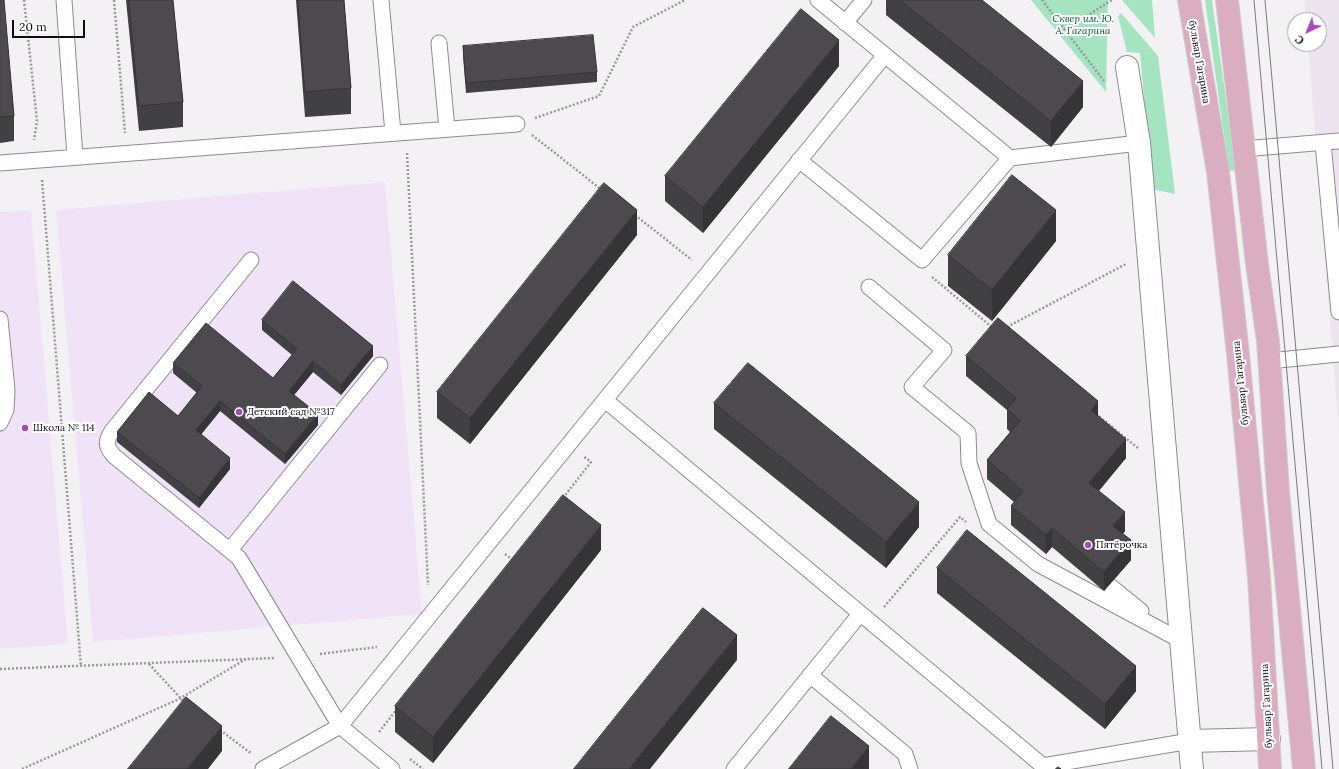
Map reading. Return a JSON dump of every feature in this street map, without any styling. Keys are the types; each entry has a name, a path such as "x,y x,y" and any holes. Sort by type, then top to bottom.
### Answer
{"main road":[{"name":"бульвар Гагарина","path":"1188,0 1218,172 1238,354 1259,577 1270,769"},
{"path":"1227,0 1243,149 1269,361 1278,491 1304,769"},
{"path":"1238,354 1269,361"}],"street":[{"path":"1127,67 1139,143 1175,637 1190,741 1192,769"},
{"path":"1190,741 1269,739"}],"lane":[{"path":"64,0 75,157"},
{"path":"381,0 400,133"},
{"path":"818,0 1010,158"},
{"path":"845,23 864,0"},
{"path":"439,43 447,129"},
{"path":"265,768 340,726 885,55"},
{"path":"0,163 517,124"},
{"path":"1243,149 1339,141"},
{"path":"799,160 922,260 1010,158 1139,143"},
{"path":"1323,143 1339,312"},
{"path":"251,260 107,440 108,448 114,456 239,558 340,726 392,769"},
{"path":"869,286 944,350 912,387 968,433 969,463 989,524 1038,564 1175,637"},
{"path":"0,319 7,390 6,410 0,423"},
{"path":"1269,361 1339,354"},
{"path":"230,550 380,365"},
{"path":"605,400 866,618 1042,768 1190,741"},
{"path":"1109,585 1175,637"},
{"path":"734,769 810,675 866,618"},
{"path":"810,675 905,754 910,769"}],"path":[{"path":"24,0 37,121 35,160 81,666"},
{"path":"114,0 127,153"},
{"path":"517,124 599,96 633,27 685,0"},
{"path":"1042,0 1066,29 1108,86"},
{"path":"1066,29 1112,0"},
{"path":"517,124 604,191"},
{"path":"400,133 430,614"},
{"path":"628,210 708,272"},
{"path":"922,260 928,274 997,332"},
{"path":"1004,328 1133,261"},
{"path":"1095,413 1138,448"},
{"path":"562,499 591,462"},
{"path":"866,618 960,517 972,527"},
{"path":"508,566 518,554"},
{"path":"0,669 148,664 299,656 406,644"},
{"path":"22,769 179,699 246,659"},
{"path":"148,664 179,699 186,704"},
{"path":"340,726 379,733 398,708"},
{"path":"216,727 265,768"}],"shaded area":[{"path":"1304,0 1339,0 1339,434 1309,52 1327,52 1327,12 1305,12"},
{"name":"Детский сад №317","path":"385,182 422,614 93,642 56,210"},
{"name":"Школа № 114","path":"31,210 68,644 0,649 0,212"}],"green space":[{"name":"Сквер им. Ю. А. Гагарина","path":"1031,0 1108,0 1106,92"},
{"path":"1122,0 1152,0 1155,38"},
{"path":"1205,0 1212,0 1236,170 1229,171"},
{"path":"1121,13 1158,56 1175,194 1152,189 1140,53 1127,52 1118,16"}],"building":[{"path":"0,0 4,0 14,116 0,117"},
{"path":"129,0 173,0 183,102 139,106"},
{"path":"298,0 344,0 351,88 305,92"},
{"path":"900,0 982,0 1083,81 1051,121"},
{"path":"801,9 839,40 703,207 665,176"},
{"path":"593,35 597,72 466,83 463,46"},
{"path":"1012,175 1056,210 992,290 948,255"},
{"path":"604,183 637,210 470,418 437,392"},
{"path":"293,281 373,346 341,385 313,361 289,391 318,414 285,454 220,401 196,430 230,458 199,498 117,432 149,392 178,416 202,386 173,363 206,323 273,378 297,349 262,320"},
{"path":"998,318 1098,401 1091,410 1126,439 1089,483 1125,512 1113,526 1131,540 1104,572 1052,528 1046,535 1011,506 1023,491 987,460 1020,421 1007,409 1016,398 966,356"},
{"path":"748,363 919,502 886,542 714,403"},
{"path":"563,495 601,525 433,737 395,706"},
{"path":"967,530 1136,666 1105,704 937,568"},
{"path":"703,608 737,635 629,769 574,769"},
{"path":"186,697 222,726 187,769 128,769"},
{"path":"831,716 869,746 851,769 789,769"}],"tram line":[{"path":"1254,0 1322,769"},
{"path":"1265,0 1333,769"}],"place":[{"name":"Детский сад №317","path":"239,412"},
{"name":"Школа № 114","path":"25,428"},
{"name":"Пятёрочка","path":"1088,545"}]}
